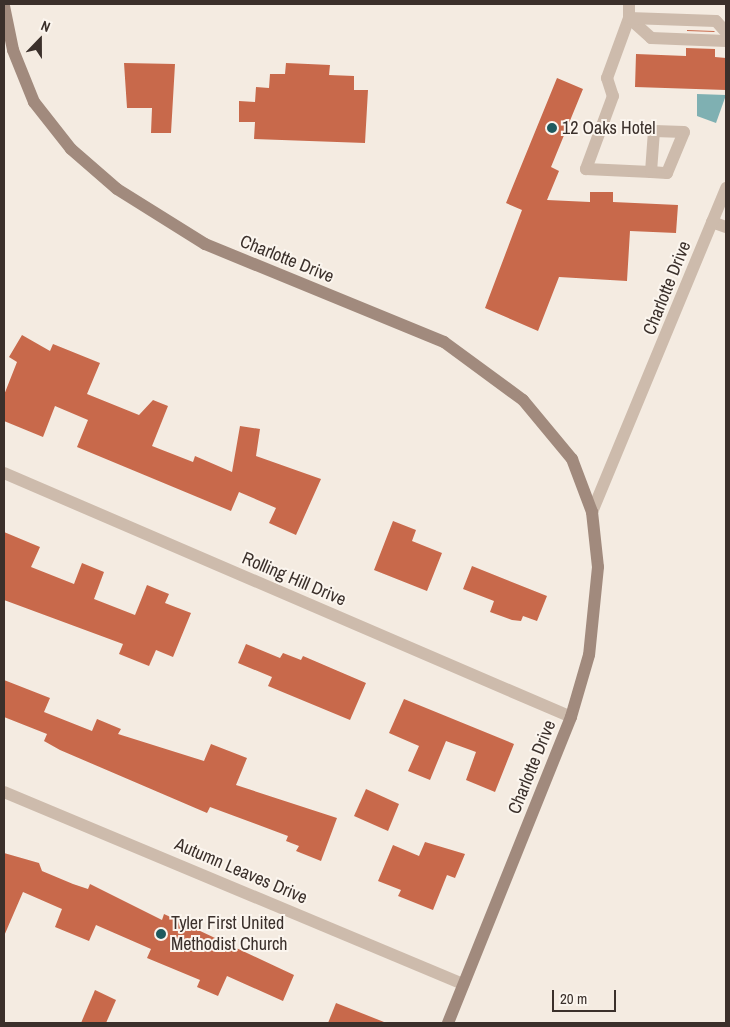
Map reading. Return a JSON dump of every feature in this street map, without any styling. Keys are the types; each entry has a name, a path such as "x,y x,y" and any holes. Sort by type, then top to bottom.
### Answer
{"street":[{"path":"629,4 629,18 607,78 614,96 586,169 651,172"},
{"name":"Charlotte Drive","path":"4,6 13,50 34,102 72,149 117,189 205,244 444,342 481,365 522,400 572,459 592,512 598,567 594,622 589,655 571,717 448,1023"},
{"path":"629,18 716,21 726,32"},
{"path":"629,18 651,38 726,41"},
{"name":"Charlotte Drive","path":"592,512 726,188"},
{"path":"712,222 726,228"},
{"name":"Rolling Hill Drive","path":"4,473 571,717"},
{"name":"Autumn Leaves Drive","path":"4,792 464,984"}],"water":[{"path":"697,94 726,95 716,123 697,116"}],"building":[{"path":"687,31 714,31 715,32"},
{"name":"12 Oaks Hotel","path":"686,48 715,49 715,57 726,58 726,90 635,87 636,54 686,56"},
{"path":"124,63 175,64 171,133 151,133 152,108 127,108"},
{"path":"286,63 330,65 329,75 354,76 354,90 368,90 365,143 254,139 255,122 239,122 239,101 255,102 256,87 269,88 270,74 285,74"},
{"path":"557,78 583,89 551,167 559,171 547,200 590,202 590,192 613,192 613,202 678,205 676,233 630,231 627,281 559,277 538,331 485,308 522,210 506,203"},
{"path":"22,335 50,351 53,344 100,363 87,394 139,415 153,400 168,406 152,446 193,462 195,456 232,472 240,426 260,429 256,456 321,479 296,535 269,523 276,508 239,492 231,511 77,447 88,420 55,406 43,437 4,421 4,395 17,362 9,357"},
{"path":"393,521 416,530 412,541 442,553 427,591 374,570"},
{"path":"4,532 40,547 31,567 74,584 82,563 104,572 94,599 135,615 147,585 169,594 165,603 191,613 173,657 156,650 149,666 119,654 123,644 4,600"},
{"path":"472,566 547,596 537,621 523,616 521,621 512,620 490,612 494,601 463,589"},
{"path":"246,644 280,658 283,653 301,660 303,656 366,683 350,720 268,686 272,677 238,663"},
{"path":"4,680 50,698 44,712 92,731 97,719 121,729 118,734 204,761 211,744 247,758 236,785 337,818 321,861 296,851 299,846 286,841 288,836 210,807 207,813 60,750 44,741 47,734 4,717"},
{"path":"404,699 514,744 495,792 466,780 476,752 446,741 430,780 408,771 419,746 389,733"},
{"path":"366,789 399,804 388,831 354,816"},
{"path":"425,842 465,854 455,878 447,875 433,910 398,896 401,890 378,881 393,845 419,856"},
{"path":"4,853 39,863 42,871 73,884 88,889 90,884 162,920 164,914 294,975 283,1001 227,976 218,996 197,987 200,980 147,958 151,949 96,925 89,941 55,927 62,909 23,892 4,936"},
{"path":"95,990 116,1000 106,1023 81,1023"},
{"path":"336,1003 384,1022 384,1023 328,1023"}],"place":[{"name":"12 Oaks Hotel","path":"552,128"},
{"name":"Tyler First United Methodist Church","path":"161,934"}]}
